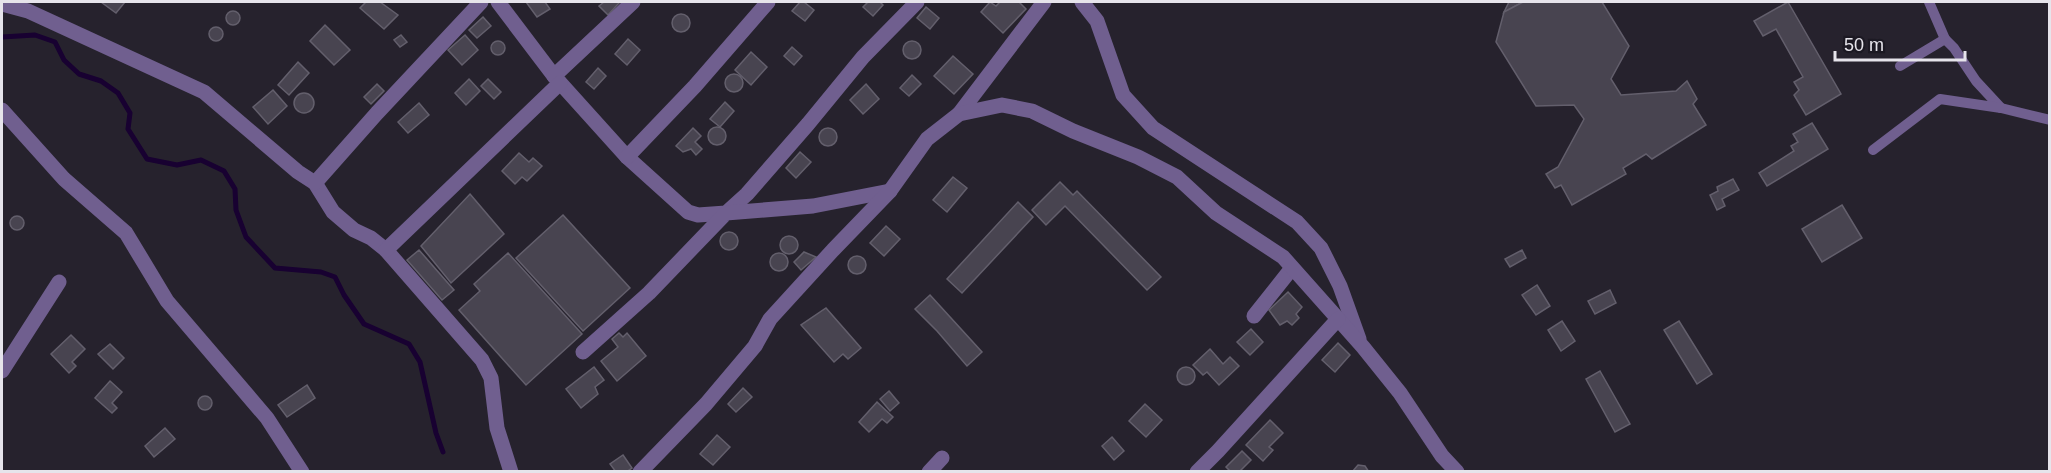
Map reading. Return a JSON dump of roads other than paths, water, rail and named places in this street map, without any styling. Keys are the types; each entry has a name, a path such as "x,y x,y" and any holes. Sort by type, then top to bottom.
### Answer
{"street":[{"path":"315,183 481,2"},
{"path":"498,2 557,80 627,157 688,212 698,215 813,206 890,192"},
{"path":"386,250 633,2"},
{"path":"627,157 695,86 768,2"},
{"path":"583,352 649,293 709,234 808,124 863,57 917,2"},
{"path":"640,471 706,404 755,346 770,318 890,192 927,139 959,114 1044,2"},
{"path":"1082,2 1097,21 1123,95 1152,128 1297,222 1321,248 1340,286 1363,347"},
{"path":"2,4 28,11 204,92 298,172 315,183 333,212 354,230 371,238 386,250 482,360 491,378 497,428 511,471"},
{"path":"959,114 1002,105 1032,111 1072,131 1138,157 1177,177 1216,213 1283,257 1363,347 1400,393 1442,456 1457,471"},
{"path":"2,110 64,179 126,233 167,301 267,418 302,471"},
{"path":"1254,315 1292,268"},
{"path":"2,371 59,282"},
{"path":"1197,471 1338,319"},
{"path":"929,471 942,458"}],"lane":[{"path":"1929,2 1945,39 1954,48 1976,81 2001,108"},
{"path":"1900,66 1945,39"},
{"path":"1873,150 1940,99 2001,108 2049,120"}],"waterway":[{"path":"2,37 35,35 55,42 64,60 79,74 101,81 118,93 130,113 128,129 147,159 177,165 201,160 224,171 235,189 236,210 246,237 275,268 321,272 335,277 364,324 409,344 420,362 436,433 443,452"}]}
